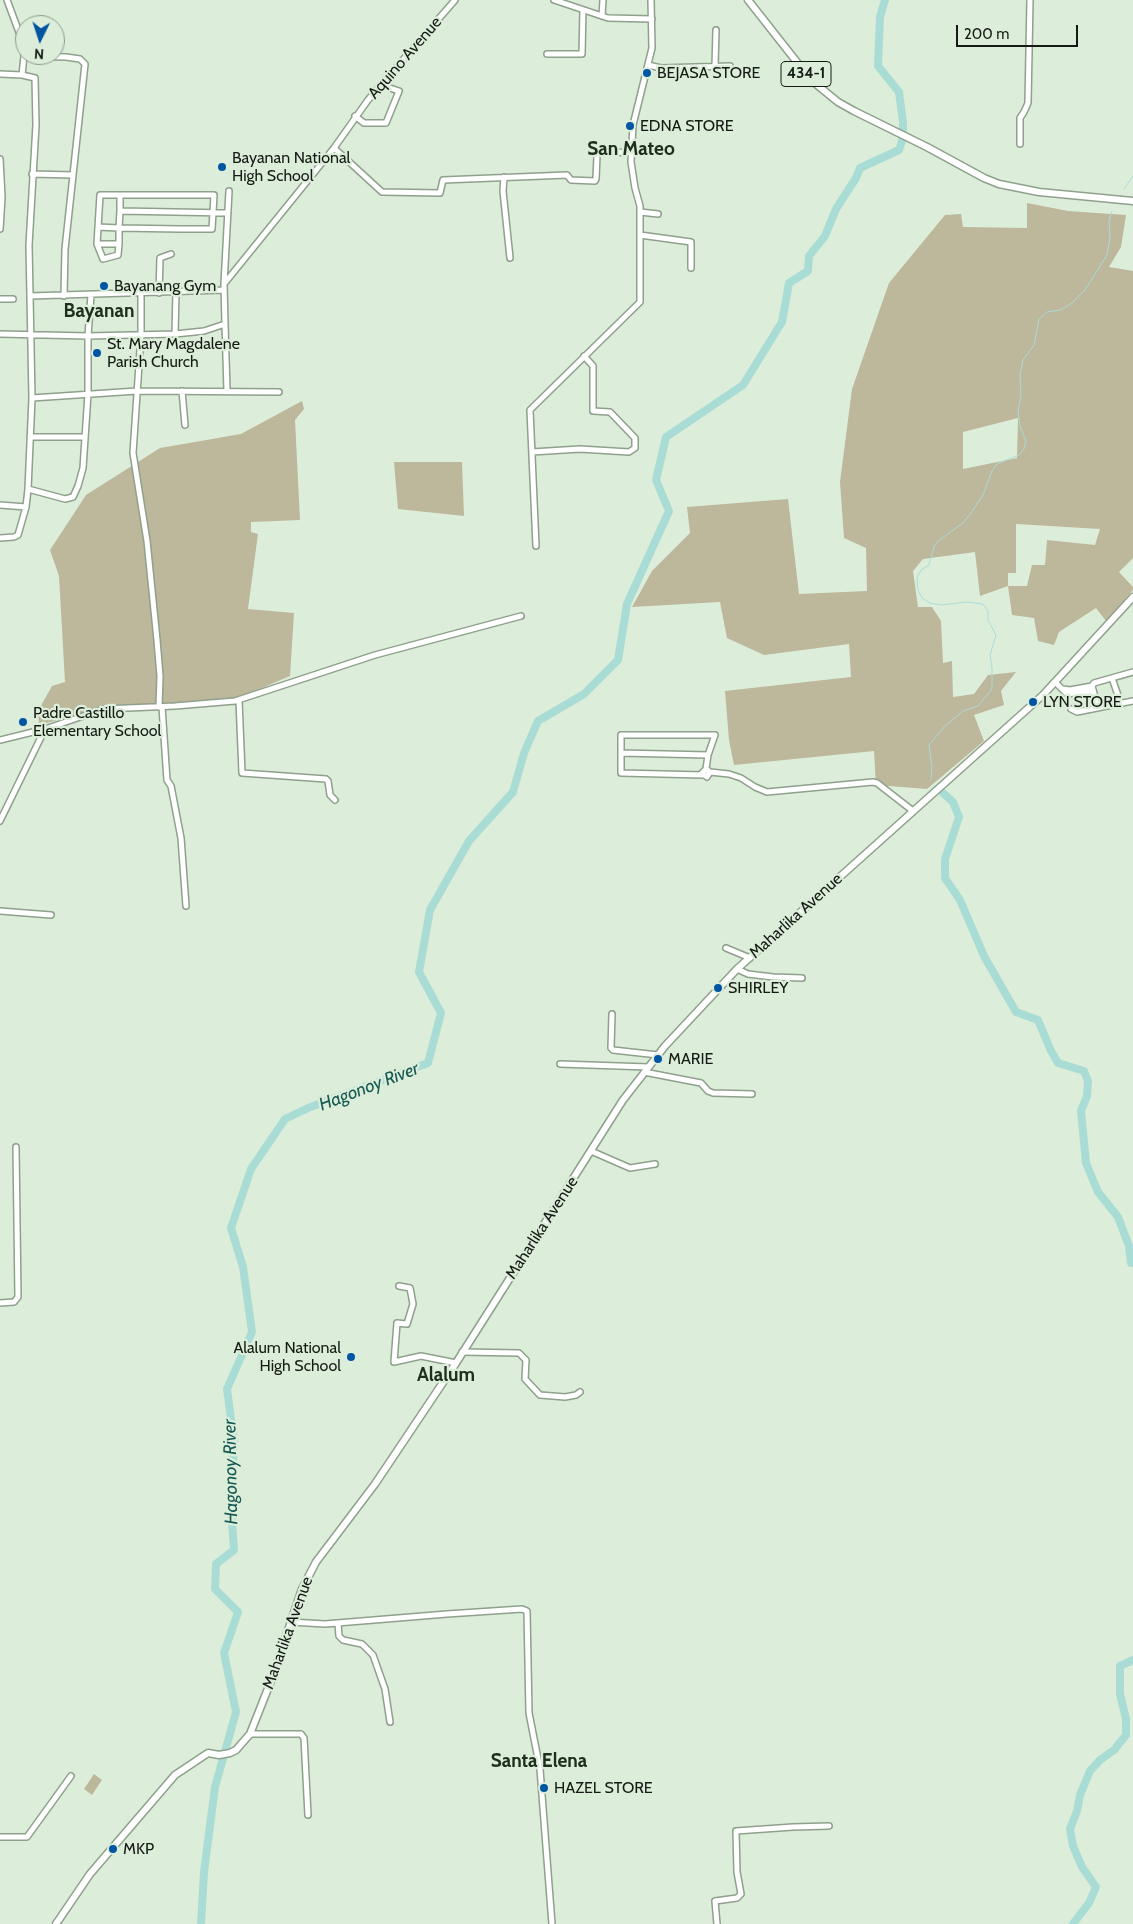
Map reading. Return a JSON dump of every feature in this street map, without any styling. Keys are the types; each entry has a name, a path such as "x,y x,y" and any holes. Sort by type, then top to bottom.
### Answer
{"main road":[{"name":"434-1","path":"748,0 811,80 838,102 984,178 1013,187 1050,193 1133,201"},
{"name":"Maharlika Avenue","path":"56,1924 90,1874 175,1775 208,1753 219,1755 236,1750 250,1734 271,1681 302,1589 316,1562 375,1484 456,1363 623,1100 658,1055 737,969 1036,702 1133,597"}],"street":[{"path":"7,0 15,20"},
{"name":"Aquino Avenue","path":"224,287 334,148 355,116 455,0"},
{"path":"554,0 602,16 652,19"},
{"path":"602,16 603,0"},
{"path":"536,546 530,410 640,302 640,206 635,188 632,152 633,125 652,48 651,0"},
{"path":"1020,144 1020,118 1028,103 1030,0"},
{"path":"547,54 582,54 584,10"},
{"path":"714,66 716,30"},
{"path":"64,296 65,249 85,64 80,59 65,58"},
{"path":"22,75 23,65"},
{"path":"648,65 661,68 730,66"},
{"path":"0,74 22,75 35,78 36,125 29,245 32,398 28,489 26,508 18,535 0,538"},
{"path":"355,116 364,123 386,123 399,91 381,85"},
{"path":"334,148 382,192 440,193 443,180 567,175 571,180 594,181 596,179 599,152 632,152"},
{"path":"0,160 0,229"},
{"path":"32,174 73,175"},
{"path":"504,177 503,191 510,258"},
{"path":"227,391 224,287 229,190"},
{"path":"98,227 119,228 212,229 214,195 100,194 98,227 97,244 104,259 118,255 119,244 119,228 120,211 120,195"},
{"path":"120,211 228,213"},
{"path":"640,212 658,214"},
{"path":"640,235 691,242 691,268"},
{"path":"97,244 119,244"},
{"path":"159,293 160,258 171,254"},
{"path":"30,296 141,294 224,287"},
{"path":"175,334 176,292"},
{"path":"141,294 134,453 147,541 157,640 167,780 171,786 181,838 186,906"},
{"path":"28,489 64,499 73,497 83,468 88,394 88,336 91,296"},
{"path":"0,299 13,299"},
{"path":"0,334 88,336 175,334 204,331 225,324"},
{"path":"532,452 580,449 629,452 635,448 636,438 610,412 593,411 593,366 584,356"},
{"path":"32,398 137,391 280,392"},
{"path":"182,391 184,425"},
{"path":"30,437 85,437"},
{"path":"0,505 26,508"},
{"path":"0,740 45,729 104,709 161,707 239,700 376,655 521,616"},
{"path":"1098,708 1092,688 1096,681 1133,672"},
{"path":"1112,678 1121,704"},
{"path":"1055,682 1063,689 1092,688"},
{"path":"239,700 242,773 326,780 328,781 330,795 335,800"},
{"path":"1071,709 1077,712 1133,701"},
{"path":"0,821 45,729"},
{"path":"708,770 708,755 715,735 622,734 621,773 703,775 703,771 708,770 729,774 767,792 873,782 877,783 913,811"},
{"path":"621,753 708,755"},
{"path":"0,911 51,915"},
{"path":"726,948 750,958"},
{"path":"737,969 748,974 802,978"},
{"path":"612,1014 611,1048 613,1050 658,1055"},
{"path":"560,1064 646,1070 701,1083 712,1093 752,1094"},
{"path":"0,1303 14,1302 18,1297 16,1147"},
{"path":"591,1151 630,1168 656,1164"},
{"path":"400,1286 410,1288 412,1304 407,1324 396,1323 394,1362 421,1356 456,1363"},
{"path":"462,1352 519,1353 526,1360 525,1379 540,1394 565,1397 576,1395 580,1392"},
{"path":"291,1622 338,1623 456,1613 522,1609 527,1611 529,1622 529,1712 540,1768 552,1924"},
{"path":"338,1623 339,1636 343,1640 362,1644 373,1655 386,1689 390,1722"},
{"path":"250,1734 301,1734 304,1738 308,1814"},
{"path":"0,1837 27,1837 71,1776"},
{"path":"717,1924 715,1901 737,1898 740,1894 736,1831 830,1826"}],"shaded area":[{"path":"1027,203 1068,211 1126,215 1121,247 1109,267 1133,271 1133,558 1119,572 1133,587 1133,590 1106,621 1096,608 1059,632 1054,645 1038,641 1034,618 1012,615 1008,586 980,596 975,552 923,559 913,571 918,607 932,607 941,621 943,663 952,661 953,697 974,694 988,675 1016,672 1001,691 1004,705 974,715 984,741 927,789 876,785 874,751 734,765 729,740 725,691 851,677 849,644 764,655 727,638 720,602 632,607 652,571 690,533 687,507 788,499 799,594 867,591 866,548 844,538 840,482 852,389 889,283 945,215 961,214 963,227 1027,228","holes":["1018,418 1017,458 963,469 963,432","1016,524 1100,529 1095,545 1047,540 1045,565 1032,565 1027,586 1008,586 1008,573 1016,573"]},
{"path":"302,401 304,409 295,420 300,520 251,522 251,532 258,534 248,609 294,613 290,676 236,699 105,707 39,725 38,711 52,686 65,682 59,576 50,550 86,495 160,448 241,434"},
{"path":"394,462 462,462 464,516 398,509"},
{"path":"94,1774 102,1780 92,1795 84,1789"}],"waterway":[{"name":"Hagonoy River","path":"201,1924 204,1872 215,1787 236,1712 224,1653 238,1612 215,1589 216,1564 234,1550 231,1507 234,1442 227,1389 252,1332 243,1267 231,1228 251,1169 285,1119 308,1108 428,1063 441,1013 419,972 430,910 469,841 513,792 524,753 538,721 584,694 618,660 627,604 669,511 656,480 666,437 743,385 782,322 789,283 808,271 809,256 825,236 836,209 856,178 860,168 899,150 903,138 899,92 878,66 880,17 885,0"},
{"path":"1124,189 1133,176"},
{"path":"931,780 932,767 929,745 944,727 963,711 978,706 992,689 990,655 996,635 988,620 988,611 983,604 967,602 941,605 930,603 922,598 918,590 917,578 921,570 929,565 934,547 938,541 963,523 971,513 983,495 992,471 997,464 1019,455 1024,449 1026,441 1020,426 1018,410 1021,396 1020,375 1023,360 1034,345 1039,319 1047,312 1060,310 1072,303 1085,290 1107,255 1110,237 1109,221 1112,211"},
{"path":"943,793 953,802 959,817 945,859 945,878 960,900 984,956 1016,1012 1038,1020 1058,1063 1084,1071 1088,1081 1087,1096 1081,1111 1086,1163 1098,1192 1118,1217 1129,1246 1131,1263 1133,1263"},
{"path":"1073,1924 1089,1903 1096,1887 1082,1867 1073,1846 1070,1829 1077,1811 1080,1795 1090,1771 1100,1760 1114,1750 1126,1735 1126,1719 1120,1694 1120,1666 1133,1660"}],"place":[{"name":"BEJASA STORE","path":"647,73"},
{"name":"EDNA STORE","path":"630,126"},
{"name":"Bayanan National High School","path":"222,167"},
{"name":"Bayanang Gym","path":"104,286"},
{"name":"St. Mary Magdalene Parish Church","path":"97,353"},
{"name":"LYN STORE","path":"1033,702"},
{"name":"Padre Castillo Elementary School","path":"23,722"},
{"name":"SHIRLEY","path":"718,988"},
{"name":"MARIE","path":"658,1059"},
{"name":"Alalum National High School","path":"351,1357"},
{"name":"HAZEL STORE","path":"544,1788"},
{"name":"MKP","path":"113,1849"}],"district":[{"name":"San Mateo","path":"631,149"},
{"name":"Bayanan","path":"99,311"},
{"name":"Alalum","path":"446,1375"},
{"name":"Santa Elena","path":"539,1761"}]}
